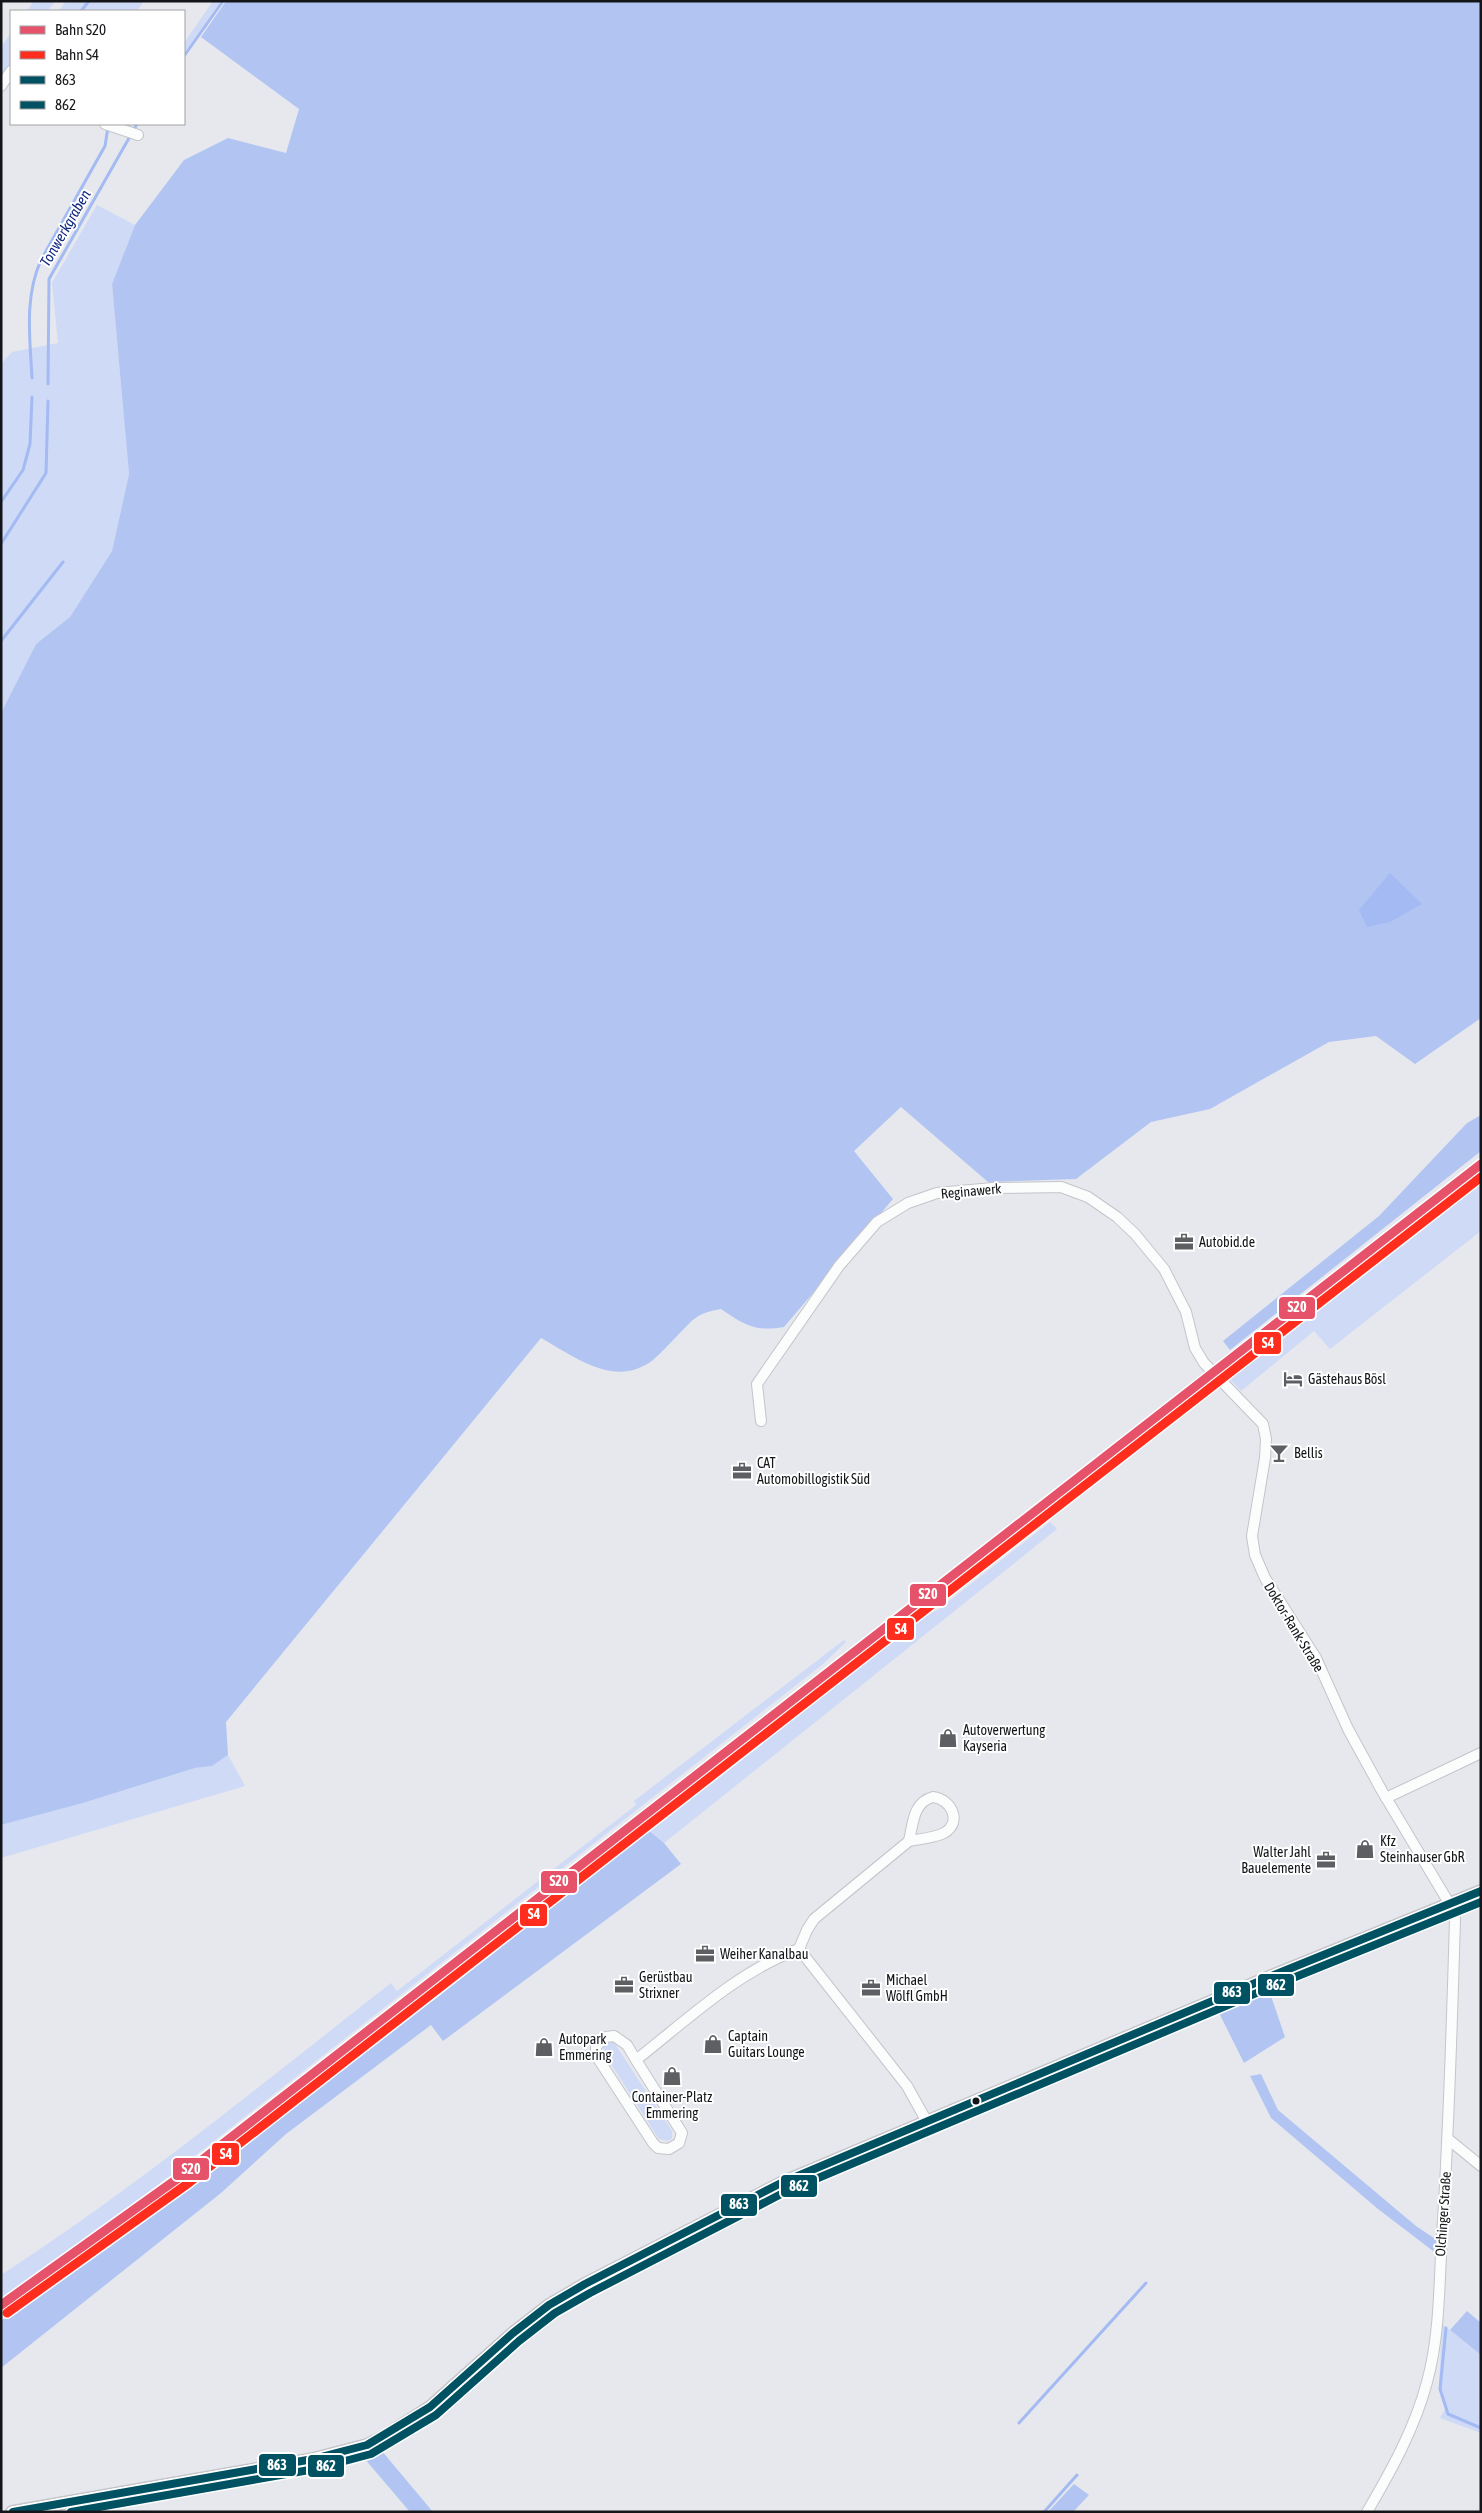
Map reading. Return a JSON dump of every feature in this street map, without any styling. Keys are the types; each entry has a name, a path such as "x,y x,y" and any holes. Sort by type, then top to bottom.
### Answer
{"street":[{"path":"1,86 10,72"},
{"path":"107,125 120,131 135,134"},
{"name":"Reginawerk","path":"761,1421 757,1384 839,1266 878,1222 908,1203 937,1193 993,1188 1061,1187 1088,1197 1123,1222 1164,1269 1186,1312 1196,1348 1212,1372"},
{"name":"Doktor-Rank-Straße","path":"1212,1372 1263,1424 1266,1439 1265,1458 1252,1536 1255,1555 1265,1578 1316,1658 1348,1729 1386,1798 1450,1903"},
{"path":"1386,1798 1481,1753"},
{"path":"636,2060 722,1992 780,1956 799,1949 814,1919 909,1841 937,1835 948,1829 952,1824 953,1813 948,1802 934,1797 922,1801 916,1812 909,1841"},
{"path":"12,2512 313,2460 367,2445 392,2432 430,2407 513,2333 549,2305 585,2284 782,2183 926,2120 1481,1891"},
{"name":"Olchinger Straße","path":"1367,2512 1388,2477 1407,2437 1427,2383 1436,2337 1448,2139 1454,1919 1450,1903"},
{"path":"799,1949 907,2086 926,2120"},
{"path":"614,2036 627,2045 636,2060 682,2132 679,2143 670,2149 658,2148 653,2143 599,2060 596,2046 606,2037 614,2036"},
{"path":"1448,2139 1481,2166"}],"shaded area":[{"path":"34,1 55,1 49,10 28,10"},
{"path":"66,1 144,1 138,10 60,10"},
{"path":"213,1 221,1 185,52 185,42"},
{"path":"226,1 1481,1 1481,1018 1415,1064 1376,1036 1329,1042 1210,1109 1151,1122 1076,1179 988,1182 901,1107 854,1151 893,1199 784,1327 757,1328 744,1323 721,1309 712,1311 700,1315 692,1321 653,1360 639,1368 624,1371 610,1371 596,1367 581,1361 541,1338 226,1722 228,1755 212,1766 195,1768 83,1803 1,1825 1,713 36,644 70,617 112,551 129,474 112,284 135,225 184,160 228,138 286,153 299,109 201,37"},
{"path":"10,34 10,65 1,79 1,47"},
{"path":"97,205 135,225 112,284 129,474 112,551 70,617 36,644 1,713 1,364 12,352 58,343 52,283"},
{"path":"1390,873 1422,904 1390,922 1367,927 1359,910"},
{"path":"1481,1115 1481,1151 1230,1350 1223,1341 1379,1216 1467,1123"},
{"path":"1481,1181 1481,1231 1330,1349 1314,1331 1241,1391 1228,1377"},
{"path":"1050,1522 1057,1529 664,1843 648,1830 915,1622 939,1609"},
{"path":"844,1640 846,1642 823,1664 168,2177 99,2230 1,2298 1,2275 52,2241 150,2170 391,1983 397,1991 636,1805 634,1801"},
{"path":"228,1755 245,1786 1,1858 1,1825 83,1803 195,1768 212,1766"},
{"path":"648,1830 664,1843 681,1864 443,2041 431,2025 286,2134 221,2193 1,2368 1,2321 112,2245 435,1999"},
{"path":"1268,1987 1285,2037 1244,2063 1218,2011"},
{"path":"611,2042 615,2044 672,2131 672,2138 668,2141 659,2139 604,2053 604,2044"},
{"path":"1261,2074 1278,2110 1416,2226 1437,2240 1437,2254 1378,2209 1271,2118 1250,2076"},
{"path":"1467,2311 1481,2323 1481,2355 1450,2330"},
{"path":"1442,2324 1481,2355 1481,2433 1440,2418 1445,2409 1439,2387"},
{"path":"381,2450 433,2512 410,2512 364,2458"},
{"path":"1074,2484 1089,2495 1073,2512 1048,2512"}],"waterway":[{"path":"82,10 89,1"},
{"name":"Tonwerkgraben","path":"185,55 223,1"},
{"name":"Tonwerkgraben","path":"48,384 49,279 136,125"},
{"path":"32,378 29,318 32,289 36,274 41,260 105,146 108,127"},
{"path":"1,502 23,470 30,444 32,397"},
{"name":"Tonwerkgraben","path":"1,544 46,473 48,401"},
{"path":"1,641 63,562"},
{"path":"1019,2423 1146,2283"},
{"path":"1446,2328 1440,2389 1448,2414 1481,2428"},
{"path":"1044,2512 1077,2475"}],"rail line":[{"name":"S20","path":"1,2305 184,2174 1481,1164"},
{"name":"S4","path":"7,2313 190,2182 1481,1177"}],"transit line":[{"name":"863","path":"13,2512 313,2459 367,2445 430,2407 513,2333 549,2305 585,2284 781,2183 1274,1975 1481,1891"},
{"name":"862","path":"71,2512 315,2469 371,2454 436,2415 519,2341 555,2313 785,2192 1278,1984 1481,1902"}],"place":[{"name":"Autobid.de","path":"1184,1242"},
{"name":"Gästehaus Bösl","path":"1293,1379"},
{"name":"Bellis","path":"1279,1453"},
{"name":"CAT Automobillogistik Süd","path":"742,1471"},
{"name":"Autoverwertung Kayseria","path":"948,1738"},
{"name":"Kfz Steinhauser GbR","path":"1365,1849"},
{"name":"Walter Jahl Bauelemente","path":"1326,1860"},
{"name":"Weiher Kanalbau","path":"705,1954"},
{"name":"Gerüstbau Strixner","path":"624,1985"},
{"name":"Michael Wölfl GmbH","path":"871,1988"},
{"name":"Captain Guitars Lounge","path":"713,2044"},
{"name":"Autopark Emmering","path":"544,2047"},
{"name":"Container-Platz Emmering","path":"672,2076"}]}
